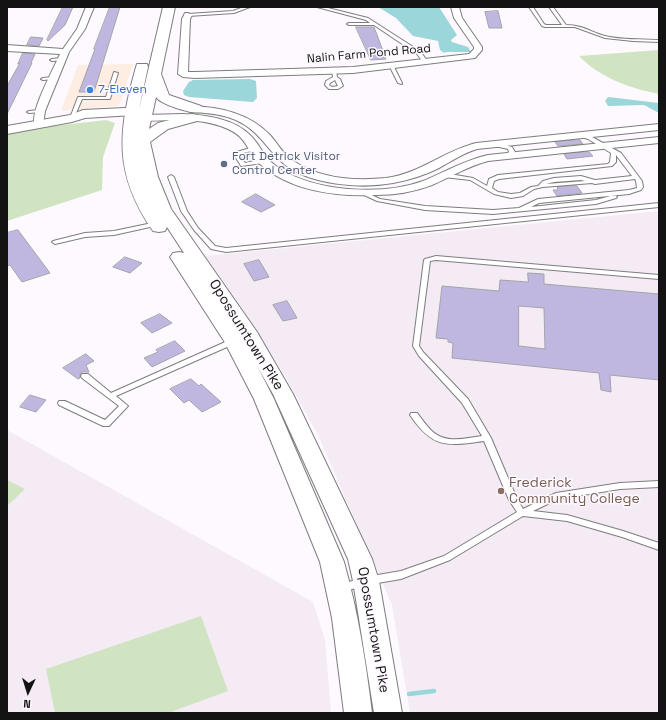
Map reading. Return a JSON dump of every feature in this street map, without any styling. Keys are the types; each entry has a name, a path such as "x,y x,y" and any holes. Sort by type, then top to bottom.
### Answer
{"main road":[{"name":"Opossumtown Pike","path":"158,7 147,49 138,115 128,155 130,168 137,189 157,224 234,341 271,415 332,562 340,589 358,713"},
{"name":"Opossumtown Pike","path":"169,7 154,74 138,115 150,177 162,209 250,336 284,394 360,559 366,581 388,713"},
{"path":"154,74 163,97 194,113"},
{"path":"142,141 163,126 194,113"}],"street":[{"path":"39,117 63,55 81,29 90,7"},
{"name":"Nalin Farm Pond Road","path":"188,15 186,19 182,72 186,75 334,74 391,65 472,56 478,50 458,18 454,7"},
{"path":"7,48 63,55"},
{"path":"194,113 227,126 244,135 259,155 272,168 302,183 338,190 361,192 378,192 425,183 463,164 478,160 509,155 659,140"},
{"path":"7,130 39,117 72,118 82,120 138,115 194,113 230,115 248,123 263,134 282,151 289,163 306,172 333,179 367,182 386,181 416,174 464,149 489,144 659,127"},
{"path":"637,129 648,141"},
{"path":"259,155 282,151"}],"lane":[{"path":"188,15 234,12 248,7"},
{"path":"319,7 367,19 377,24 419,53 425,61"},
{"path":"531,7 546,26 576,26 595,34 617,39 659,41"},
{"path":"551,7 564,25"},
{"path":"349,24 377,24"},
{"path":"52,60 63,55"},
{"path":"391,65 400,83"},
{"path":"72,118 80,98 108,98 116,72"},
{"path":"44,79 53,78"},
{"path":"29,112 39,117"},
{"path":"361,192 379,200 425,208 493,212 596,202 639,189 639,181 619,154 580,135"},
{"path":"489,144 502,145 510,148 512,152 509,155"},
{"path":"489,189 491,180 498,177 610,165 613,162 614,152"},
{"path":"444,174 471,179 496,193 517,196 533,188 636,177"},
{"path":"171,177 184,211 196,229 213,248 217,250 234,250 470,226 659,205"},
{"path":"55,242 85,235 114,233 157,224"},
{"path":"522,513 514,500 486,438 465,402 421,354 416,346 427,260 436,258 659,277"},
{"path":"110,396 234,341"},
{"path":"62,403 106,424 124,406 85,376"},
{"path":"414,415 433,436 444,441 457,442 486,438"},
{"path":"340,589 366,581 401,575 447,558 522,513 556,496 620,486 659,484"},
{"path":"522,513 567,518 623,534 659,547"}],"shaded area":[{"path":"133,64 118,106 61,111 78,65"},
{"name":"Frederick Community College","path":"659,211 659,713 410,713 392,605 318,435 285,376 205,256"},
{"path":"7,430 313,602 325,640 331,713 7,713"}],"green space":[{"path":"659,50 659,94 637,89 616,81 587,64 579,56"},
{"path":"106,120 115,123 103,157 102,190 7,221 7,134 54,126"},
{"path":"7,480 25,489 7,506"},
{"path":"201,616 228,691 168,713 55,713 46,669"}],"water":[{"path":"378,7 439,7 457,35 451,40 452,42 468,47 471,52 444,53 440,50 438,41 413,36 396,18"},
{"path":"250,79 256,81 257,98 253,102 189,97 184,95 183,91 189,82 193,80"},
{"path":"608,97 659,103 659,113 644,105 608,106 605,101"}],"building":[{"path":"63,7 73,7 65,25 48,41 47,40"},
{"path":"110,7 120,7 94,92 79,92 94,49"},
{"path":"498,11 502,28 489,28 485,12"},
{"path":"356,27 374,27 386,59 371,60"},
{"path":"31,37 43,38 39,46 27,45"},
{"path":"23,53 35,54 7,114 7,86 20,63 18,64"},
{"path":"580,140 583,144 558,146 555,142"},
{"path":"589,152 593,156 567,159 564,154"},
{"path":"577,186 582,193 557,196 553,190 558,190 557,187"},
{"path":"256,194 275,205 261,212 242,202"},
{"path":"18,230 50,273 22,282 10,265 7,266 7,233"},
{"path":"125,257 142,263 130,273 113,267"},
{"path":"259,260 269,277 254,281 244,264"},
{"path":"528,273 544,274 544,284 659,294 659,380 610,375 611,392 601,390 599,373 452,358 453,343 448,342 448,339 436,338 442,286 499,291 500,280 528,282","holes":["519,306 544,308 545,349 519,346"]},
{"path":"287,301 297,318 283,321 273,305"},
{"path":"160,314 172,323 152,333 141,323"},
{"path":"175,341 185,351 152,367 144,358 158,352 156,350"},
{"path":"86,354 94,361 86,365 89,372 82,372 80,378 78,379 63,368"},
{"path":"191,379 199,386 201,384 221,402 202,412 189,400 184,403 170,389"},
{"path":"30,395 46,400 36,412 20,407"}],"waterway":[{"path":"409,694 434,691"}],"place":[{"name":"7-Eleven","path":"90,90"},
{"name":"Fort Detrick Visitor Control Center","path":"224,164"},
{"name":"Frederick Community College","path":"501,491"}]}
